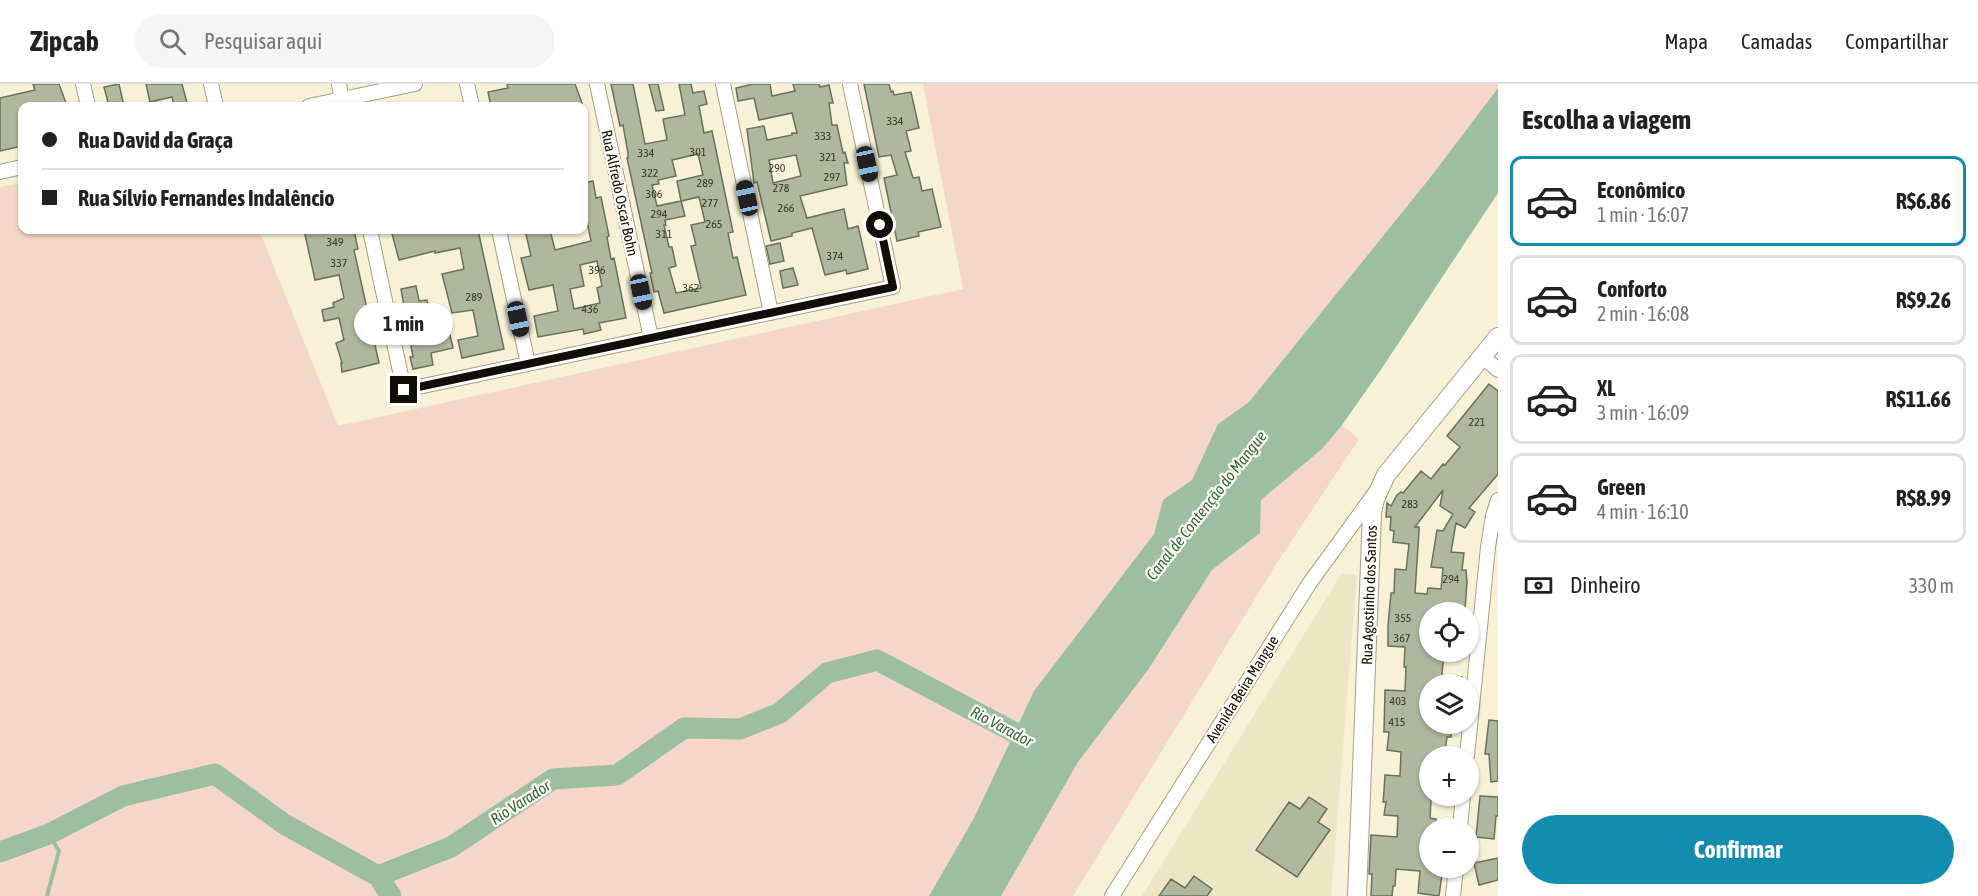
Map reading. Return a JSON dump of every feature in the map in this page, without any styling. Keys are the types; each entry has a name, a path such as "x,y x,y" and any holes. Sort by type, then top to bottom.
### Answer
{"street":[{"path":"83,84 87,102"},
{"path":"211,84 215,102"},
{"path":"339,84 343,102"},
{"path":"347,102 415,84"},
{"path":"467,84 471,102"},
{"name":"Rua Alfredo Oscar Bohn","path":"597,84 651,338"},
{"path":"723,84 771,313"},
{"path":"371,234 404,390 893,287 850,84"},
{"path":"0,172 18,168"},
{"path":"500,234 528,364"},
{"name":"Rua Agostinho dos Santos","path":"1357,896 1372,513 1380,487 1397,461 1498,337"},
{"path":"1482,356 1498,370"},
{"name":"Avenida Beira Mangue","path":"1112,896 1303,593 1380,487"},
{"path":"1468,746 1488,547 1498,500"},
{"path":"1454,896 1455,878"}],"shaded area":[{"path":"923,84 1498,84 1498,88 1429,179 1249,402 1218,424 1192,480 1164,500 1154,534 1034,691 974,818 929,896 0,896 0,187 18,184 18,234 261,234 338,426 963,289"},
{"path":"1342,425 1359,439 1275,566 1073,896 1001,896 1078,762 1148,670 1212,570 1260,533 1261,500 1322,449"},
{"path":"1342,573 1357,575 1331,896 1142,896"}],"water":[{"name":"Canal de Contenção do Mangue","path":"1498,88 1498,193 1342,425 1322,449 1261,500 1260,533 1212,570 1148,670 1078,762 1001,896 929,896 974,818 1034,691 1154,534 1163,500 1192,480 1218,424 1249,402 1429,179"}],"building":[{"path":"33,84 59,84 66,102 18,102 18,147 0,151 0,98 35,90"},
{"path":"119,84 123,102 108,102 104,87"},
{"path":"146,84 182,84 187,102 173,102 172,97 150,102"},
{"path":"507,84 575,84 582,102 490,102 488,92 508,88"},
{"path":"611,84 633,84 645,144 667,140 663,119 685,115 679,84 691,84 693,93 704,91 707,104 699,106 704,133 712,131 733,232 728,233 733,258 737,257 746,295 664,313 658,291 654,292 627,158 623,125 620,126","holes":["698,154 703,175 677,181 681,201 657,206 652,185 659,184 658,180 676,176 672,160","699,197 705,222 691,225 696,245 691,246 701,288 676,293 669,268 676,266 672,247 669,247 665,220 685,216 681,201"]},
{"path":"649,84 658,84 664,110 656,111"},
{"path":"753,84 770,84 772,96 795,91 793,84 819,84 820,87 829,85 833,103 829,103 832,125 837,125 843,153 845,152 848,163 844,163 847,185 800,196 807,218 844,209 848,229 858,226 868,269 847,274 846,270 825,275 812,228 771,241 757,182 754,183 747,129 764,126 767,140 797,133 792,113 759,120 754,98 738,101 736,88","holes":["796,155 801,176 773,183 769,160"]},
{"path":"864,84 889,84 894,95 911,92 919,128 906,131 911,151 905,152 913,178 919,177 922,191 932,189 941,227 918,232 919,236 897,241 884,178 897,175 891,155 879,157"},
{"path":"593,181 596,198 601,197 611,259 614,258 626,318 599,323 601,330 584,334 583,329 538,337 534,316 558,311 553,285 529,290 521,258 531,256 526,234 551,234 555,250 591,241 588,226 588,182","holes":["597,261 602,286 597,288 600,303 574,309 570,289 584,286 580,265"]},
{"path":"305,234 355,234 358,249 354,250 379,363 342,372 342,363 336,343 344,340 339,318 324,321 322,310 334,307 333,303 344,298 339,275 315,280"},
{"path":"392,234 479,234 504,349 462,358 458,340 478,336 473,310 452,313 442,274 464,269 460,248 435,253 435,251 399,260"},
{"path":"780,243 784,261 770,264 766,246"},
{"path":"793,268 798,285 783,288 780,271"},
{"path":"416,286 419,301 427,300 433,339 450,335 453,348 431,353 433,365 413,369 401,289"},
{"path":"1489,384 1498,391 1498,474 1469,508 1475,512 1465,528 1456,523 1451,552 1464,553 1462,570 1466,570 1466,602 1419,602 1419,662 1443,662 1442,674 1419,674 1419,734 1451,734 1451,737 1447,737 1446,746 1419,746 1419,806 1431,806 1430,818 1419,818 1419,871 1396,869 1392,896 1371,896 1372,874 1369,874 1371,835 1397,837 1398,816 1384,815 1385,775 1400,776 1401,752 1387,750 1389,732 1384,732 1385,690 1405,691 1406,667 1404,667 1405,647 1388,646 1388,626 1391,593 1394,593 1395,569 1406,570 1409,544 1393,542 1394,531 1390,530 1391,517 1386,517 1387,503 1391,506 1397,495 1403,493 1421,471 1431,479 1460,447 1447,436","holes":["1443,490 1440,506 1453,514 1443,531 1437,530 1431,567 1443,568 1441,589 1428,588 1427,594 1415,593 1419,531 1419,527 1415,527"]},
{"path":"1489,720 1498,721 1498,781 1491,782 1489,754 1485,754"},
{"path":"1480,796 1498,797 1498,816 1496,816 1494,839 1479,837"},
{"path":"1309,797 1327,809 1318,822 1330,830 1297,877 1256,850 1289,802 1300,809"},
{"path":"1498,858 1498,880 1479,885 1479,862"},
{"path":"1194,876 1212,889 1207,896 1159,896 1171,879 1185,888"},
{"path":"1419,878 1441,878 1439,896 1418,893"}],"waterway":[{"name":"Rio Varador","path":"0,852 49,834 123,796 215,774 284,824 378,876 451,847 553,779 617,775 684,728 740,729 780,713 827,673 877,660 1040,746"},
{"path":"47,896 59,851 49,834"},
{"path":"378,876 391,896"}],"route":[{"path":"404,390 893,287 880,225"}]}
